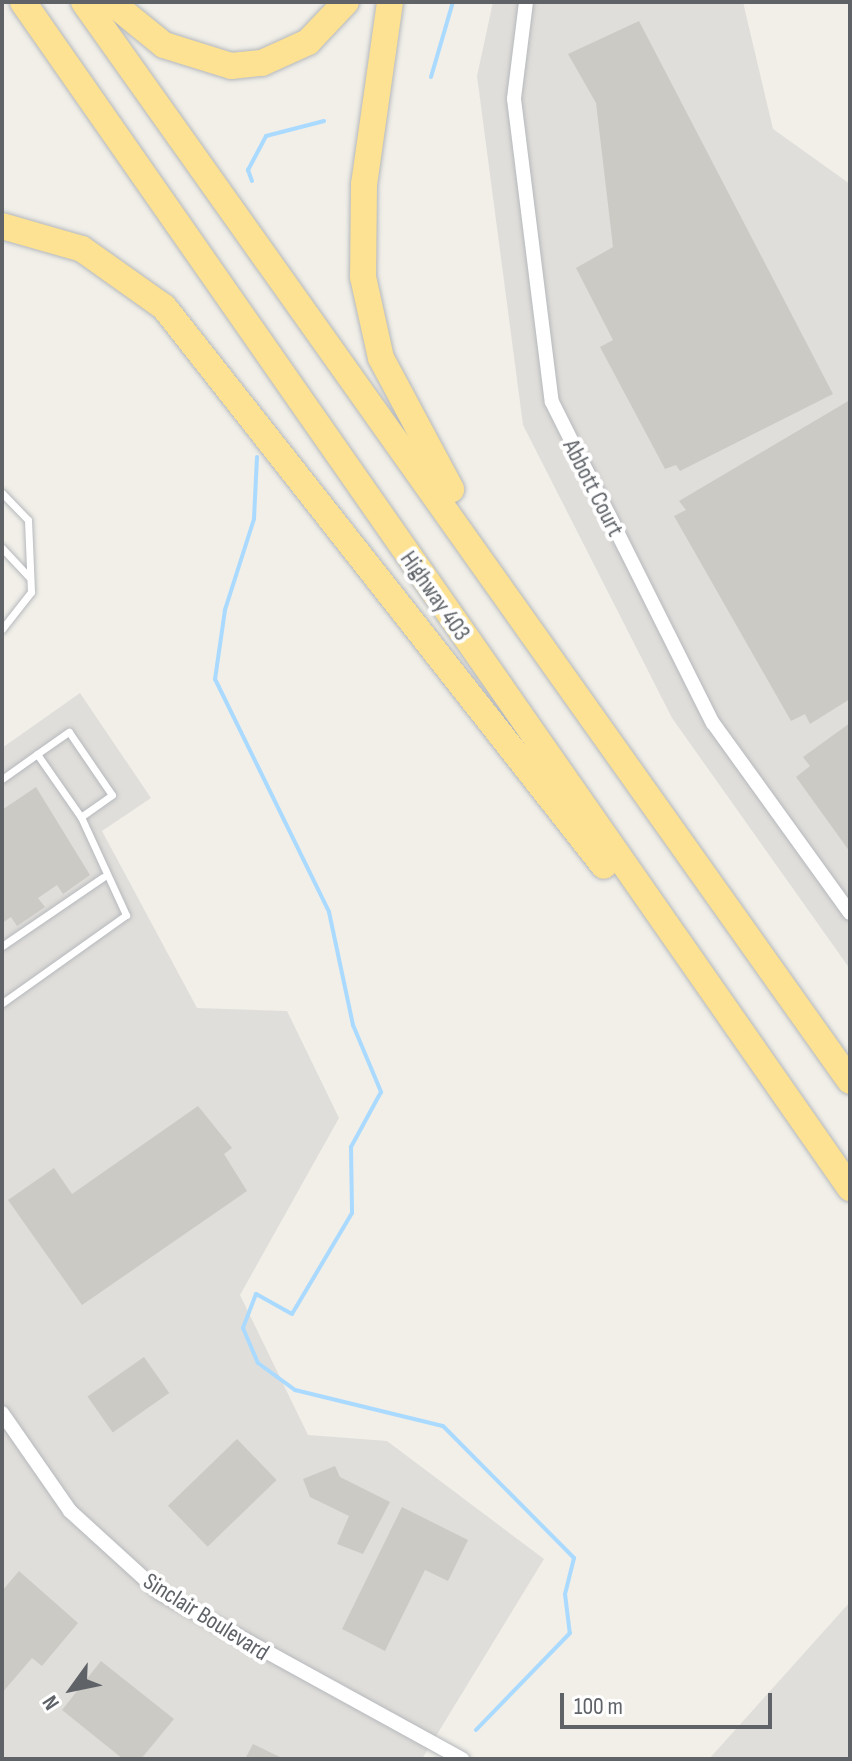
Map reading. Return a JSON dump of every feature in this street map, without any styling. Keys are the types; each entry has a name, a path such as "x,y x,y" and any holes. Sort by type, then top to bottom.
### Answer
{"highway":[{"path":"6,2 97,110"},
{"name":"Highway 403","path":"23,2 850,1188"},
{"path":"84,2 850,1081"},
{"path":"111,2 164,45 231,66 296,49 346,2"},
{"path":"390,2 361,228 381,358 469,521 601,717 613,751"},
{"path":"2,226 82,249 164,307 693,981 731,1019"}],"street":[{"name":"Abbott Court","path":"526,2 514,99 552,402 713,723 850,913"},
{"name":"Sinclair Boulevard","path":"2,1413 70,1511 160,1593 462,1759"}],"lane":[{"path":"2,493 28,520 30,578 23,609 2,629"},
{"path":"2,548 30,578"},
{"path":"2,779 69,732 112,795 81,817"},
{"path":"2,1003 126,915 103,877 81,817 37,754"},
{"path":"2,946 103,877"}],"path":[{"path":"850,6 850,74"}],"shaded area":[{"path":"493,2 743,2 773,129 850,184 850,969 672,718 523,425 477,76"},
{"path":"80,693 151,798 102,831 197,1008 287,1011 339,1118 240,1295 308,1435 387,1441 544,1559 422,1759 2,1759 2,748"},
{"path":"850,1602 850,1759 709,1759"}],"building":[{"path":"639,21 833,394 680,471 676,465 665,469 600,347 613,340 576,268 613,247 596,103 568,54"},
{"path":"850,400 850,699 810,724 805,714 791,721 674,516 686,510 679,501"},
{"path":"850,723 850,852 796,777 810,766 803,757"},
{"path":"36,787 90,875 63,894 57,885 38,898 45,907 17,926 11,917 2,923 2,810"},
{"path":"198,1106 232,1148 224,1154 247,1191 82,1305 8,1200 54,1168 72,1194"},
{"path":"144,1357 169,1393 113,1433 87,1397"},
{"path":"237,1439 277,1480 208,1547 168,1506"},
{"path":"335,1466 340,1477 390,1502 363,1554 337,1544 349,1516 310,1497 303,1479"},
{"path":"402,1507 468,1540 448,1581 425,1570 385,1651 342,1629"},
{"path":"19,1571 78,1623 42,1666 32,1658 2,1693 2,1591"},
{"path":"101,1661 174,1719 141,1759 123,1759 62,1710"},
{"path":"253,1744 284,1759 245,1759"}],"waterway":[{"path":"431,77 453,2"},
{"path":"252,181 248,170 266,136 324,121"},
{"path":"257,457 254,519 225,610 215,679 329,912 353,1025 381,1092 351,1147 352,1213 292,1314 256,1294 243,1328 258,1363 295,1390 443,1426 574,1558 565,1594 570,1633 476,1730"}]}
